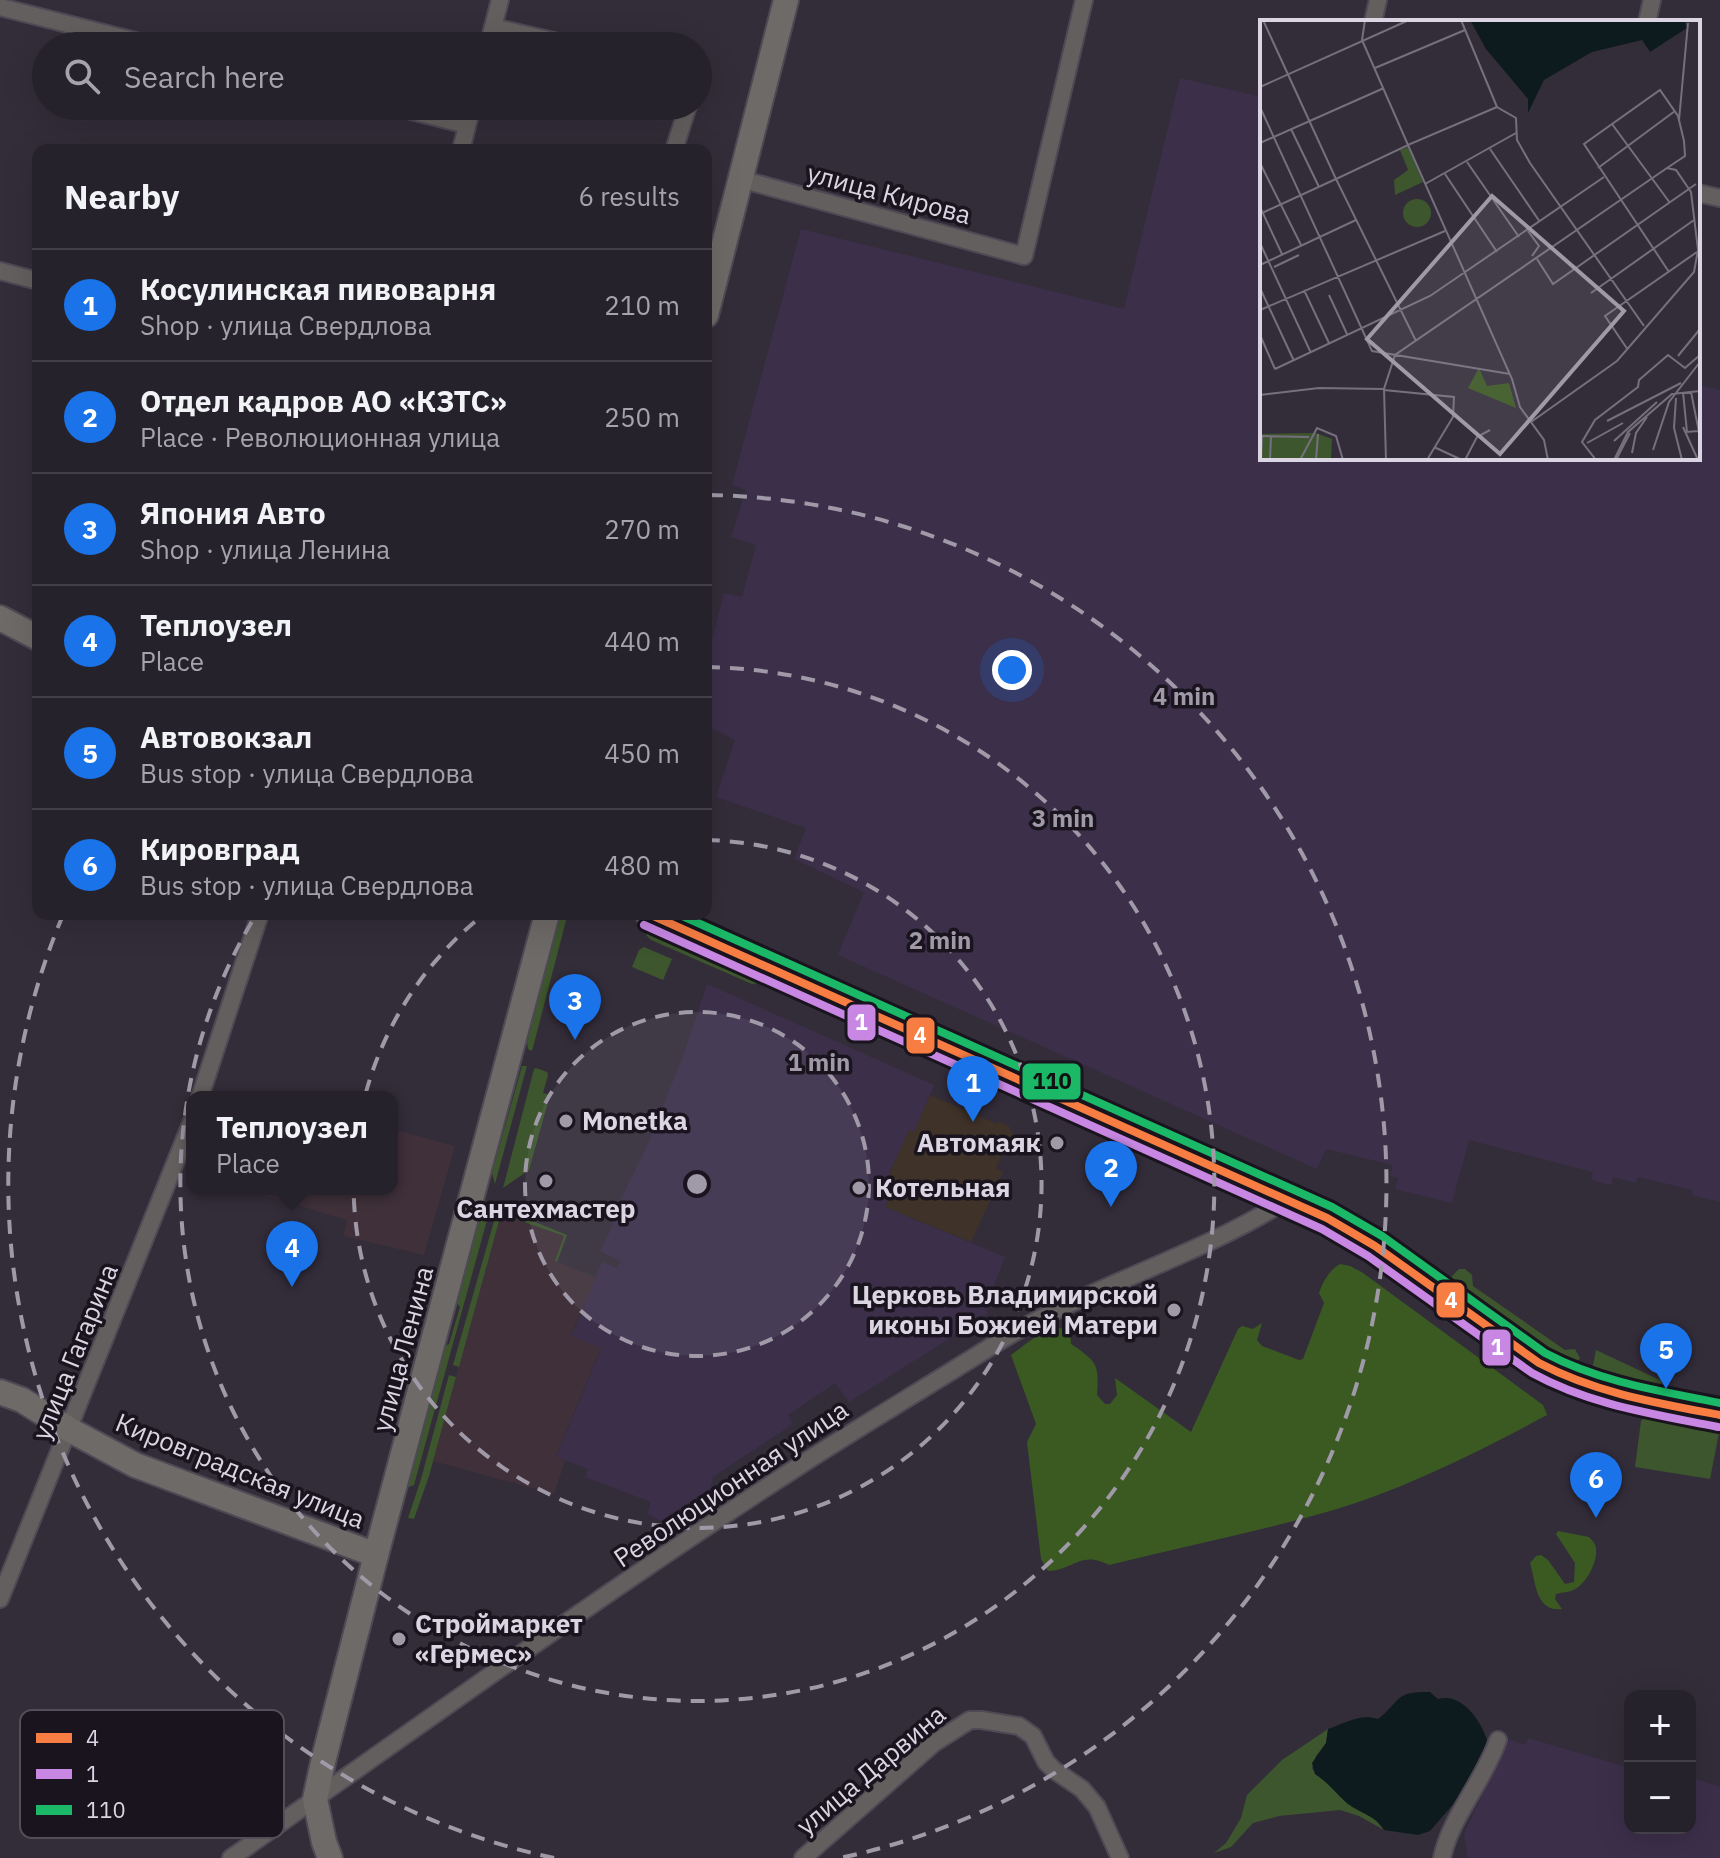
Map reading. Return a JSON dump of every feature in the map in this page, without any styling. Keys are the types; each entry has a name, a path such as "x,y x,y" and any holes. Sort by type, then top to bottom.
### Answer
{"main road":[{"path":"712,291 786,0"},
{"path":"0,618 32,635"},
{"name":"улица Ленина","path":"315,1799 376,1555 545,920"},
{"path":"662,920 1346,1229 1375,1246 1539,1363 1567,1379 1601,1391 1720,1415"},
{"name":"Кировградская улица","path":"0,1392 22,1400 135,1465 376,1555"},
{"path":"315,1799 330,1858"}],"street":[{"path":"492,32 500,0"},
{"name":"улица Кирова","path":"740,179 1024,256 1084,0"},
{"path":"1373,20 1378,0"},
{"path":"1647,20 1652,0"},
{"path":"0,7 99,32"},
{"path":"493,27 515,32"},
{"path":"447,120 467,125"},
{"path":"462,144 468,120"},
{"path":"676,144 684,120"},
{"path":"1700,193 1720,198"},
{"path":"0,271 32,279"},
{"path":"202,1091 258,920"},
{"name":"улица Гагарина","path":"0,1599 186,1136"},
{"name":"Революционная улица","path":"284,1821 641,1572 910,1396 1051,1314 1224,1236 1287,1200"},
{"name":"улица Дарвина","path":"803,1858 934,1743 970,1720 1005,1723 1028,1731 1054,1770 1082,1789 1097,1807 1120,1858"},
{"path":"1442,1858 1450,1834 1484,1774 1498,1740"},
{"name":"Революционная улица","path":"231,1858 259,1838"}],"shaded area":[{"path":"1180,78 1260,97 1260,460 1700,460 1700,385 1720,390 1720,1202 1692,1195 1693,1190 1638,1177 1636,1183 1613,1177 1611,1185 1591,1180 1593,1172 1469,1140 1452,1203 1395,1189 1398,1178 1390,1176 1393,1165 1326,1149 1317,1169 838,955 864,892 794,859 806,828 716,797 735,740 712,728 712,640 724,593 742,597 756,545 731,537 746,490 732,485 801,229 1124,309"},
{"path":"707,984 934,1085 914,1132 909,1130 887,1178 892,1181 885,1195 889,1198 885,1207 1005,1257 985,1309 988,1314 849,1402 835,1383 788,1415 793,1424 713,1477 711,1488 660,1521 647,1514 651,1502 585,1477 588,1469 556,1457 601,1349 571,1337 602,1262 617,1268 621,1261 600,1251 683,1056"},
{"path":"930,1095 997,1124 998,1121 1013,1132 996,1168 1003,1172 971,1242 885,1207 889,1198 885,1196 887,1179 909,1130 914,1131"},
{"path":"398,1131 455,1146 424,1255 343,1236 347,1220 262,1195 398,1195"},
{"path":"501,1214 564,1236 555,1261 596,1277 571,1336 601,1348 556,1456 565,1461 554,1494 433,1461"},
{"path":"1430,1692 1438,1699 1446,1698 1462,1704 1480,1724 1487,1740 1479,1767 1469,1786 1430,1831 1418,1835 1384,1830 1372,1818 1348,1804 1315,1774 1312,1763 1326,1743 1328,1729 1359,1718 1378,1719 1404,1695"},
{"path":"1528,1738 1624,1766 1624,1834 1696,1834 1696,1779 1720,1787 1720,1858 1468,1858 1464,1834 1508,1739 1525,1745"}],"green space":[{"path":"558,920 566,920 532,1051 528,1049 527,1042"},
{"path":"653,928 761,979 759,983 752,984 651,940 646,935"},
{"path":"644,947 672,959 663,980 632,967 639,950"},
{"path":"522,1066 527,1066 495,1184 492,1173"},
{"path":"534,1069 547,1072 543,1093 550,1095 529,1170 503,1188"},
{"path":"498,1207 567,1235 557,1262 564,1236 501,1214 459,1367 453,1365"},
{"path":"482,1208 489,1213 414,1485 409,1487 406,1483 443,1347 449,1344 460,1307 455,1300 477,1214"},
{"path":"1340,1264 1363,1273 1543,1405 1547,1415 1438,1470 1352,1504 1109,1565 1084,1560 1048,1571 1041,1559 1027,1442 1036,1424 1011,1355 1047,1331 1063,1328 1070,1331 1071,1344 1095,1365 1097,1395 1105,1404 1110,1404 1117,1395 1115,1378 1191,1432 1242,1326 1253,1329 1262,1323 1257,1340 1262,1346 1303,1359 1324,1303 1319,1293 1330,1273"},
{"path":"1459,1269 1465,1269 1472,1275 1473,1286 1565,1350 1575,1349 1580,1358 1575,1365 1558,1362 1451,1286 1450,1278"},
{"path":"1596,1350 1662,1381 1660,1390 1596,1375 1592,1370"},
{"path":"449,1375 456,1377 429,1476 414,1519 408,1518 421,1479"},
{"path":"1646,1417 1717,1430 1719,1433 1710,1479 1635,1467 1641,1421"},
{"path":"1558,1531 1589,1537 1595,1544 1596,1554 1593,1566 1579,1586 1556,1594 1555,1599 1562,1609 1553,1609 1546,1606 1538,1594 1530,1563 1541,1555 1565,1584 1574,1582 1575,1563 1556,1534"},
{"path":"1328,1729 1326,1743 1312,1768 1315,1774 1335,1788 1347,1803 1375,1819 1384,1830 1359,1816 1340,1810 1279,1816 1253,1823 1231,1847 1214,1853 1226,1843 1241,1818 1247,1795 1282,1760"}],"transit line":[{"name":"4","path":"662,920 1327,1218 1375,1246 1539,1363 1582,1382 1627,1396 1720,1415"},
{"name":"110","path":"691,920 1332,1207 1382,1236 1545,1353 1566,1363 1631,1384 1720,1403"},
{"name":"1","path":"644,925 1322,1229 1368,1256 1532,1373 1554,1384 1599,1401 1718,1427"}],"place":[{"name":"Япония Авто","path":"575,1040"},
{"name":"Monetka","path":"566,1121"},
{"name":"Косулинская пивоварня","path":"973,1122"},
{"name":"Автомаяк","path":"1057,1143"},
{"name":"Сантехмастер","path":"546,1181"},
{"name":"Котельная","path":"859,1188"},
{"name":"Отдел кадров АО «КЗТС»","path":"1111,1207"},
{"name":"Теплоузел","path":"292,1287"},
{"name":"Церковь Владимирской иконы Божией Матери","path":"1174,1310"},
{"name":"Автовокзал","path":"1666,1389"},
{"name":"Кировград","path":"1596,1518"},
{"name":"Строймаркет «Гермес»","path":"399,1639"}]}
